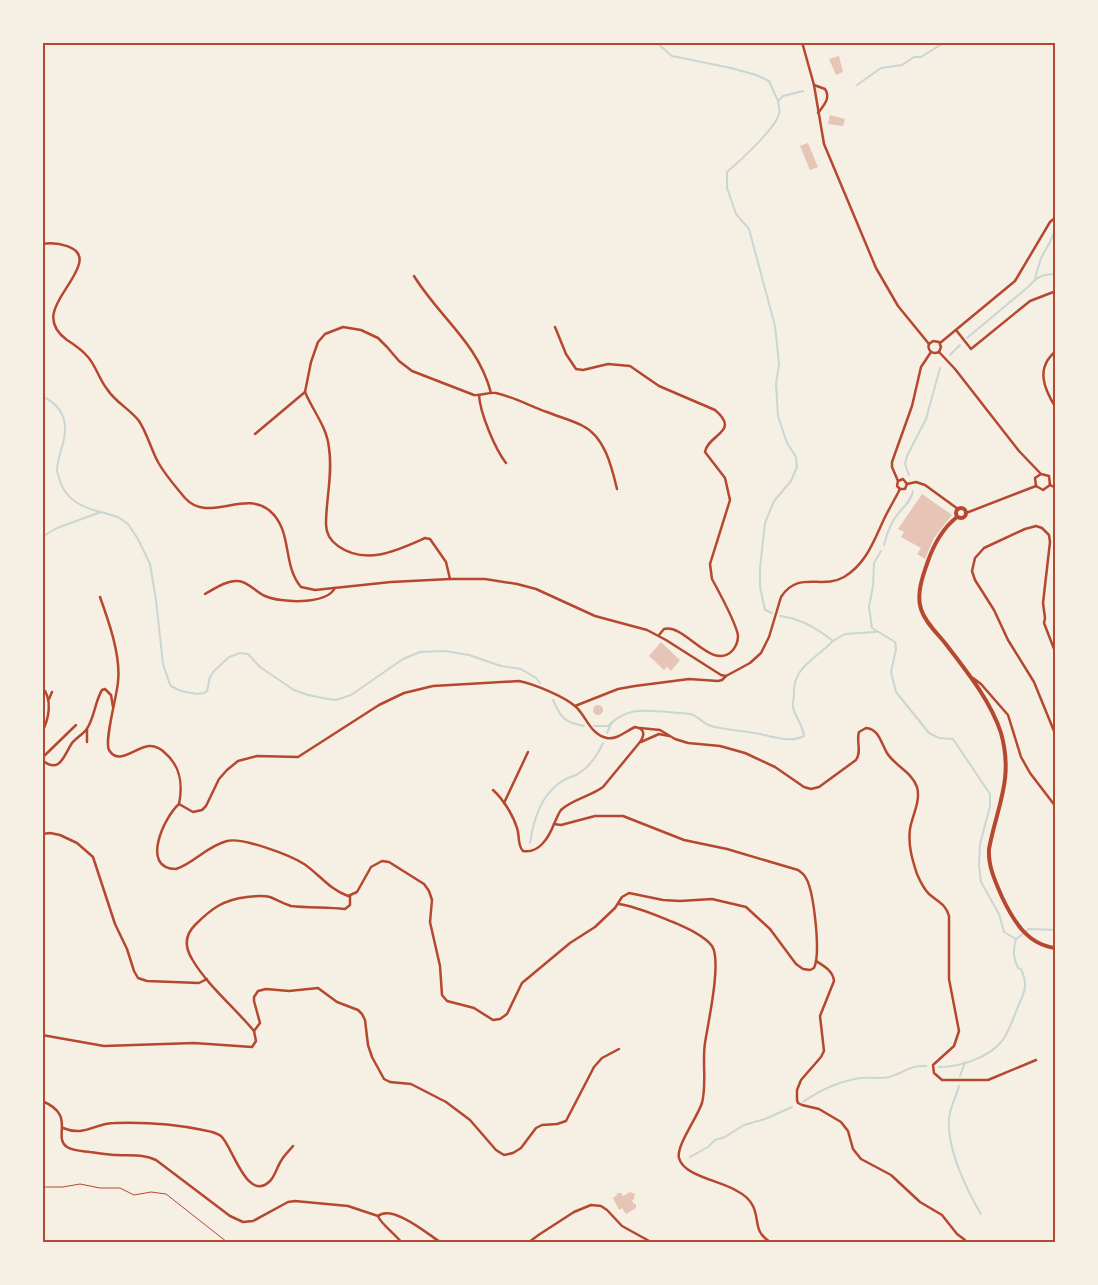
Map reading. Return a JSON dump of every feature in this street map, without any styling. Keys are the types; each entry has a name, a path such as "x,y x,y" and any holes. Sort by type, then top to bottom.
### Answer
{"main road":[{"path":"957,517 964,518 966,513 963,509 958,509 957,517 938,538 931,553 923,577 920,604 923,614 930,625 968,674 995,719 1005,751 1004,791 990,842 989,857 994,880 1016,923 1030,938 1040,944 1056,948"}],"street":[{"path":"802,42 814,85 822,134 827,151 878,273 898,306 930,344 930,352 919,374 912,406 892,462 892,467 898,481 897,486 900,490"},
{"path":"814,85 824,89 828,95 827,100 818,113"},
{"path":"940,343 1015,281 1048,226 1056,217"},
{"path":"42,244 59,244 69,247 78,254 79,258 76,271 56,306 53,318 56,327 65,338 89,358 106,389 138,420 160,465 185,498 193,505 201,508 254,503 270,511 283,529 291,570 298,584 307,589 335,588 450,578 493,580 531,587 595,616 639,627 659,636 721,675 726,676"},
{"path":"414,276 477,356 491,393"},
{"path":"956,330 971,349 1030,301 1056,291"},
{"path":"256,434 305,392 311,362 318,342 325,334 343,327 362,330 378,338 399,361 412,371 457,389 479,395 491,393 516,399 587,428 599,441 606,453 617,489"},
{"path":"555,328 566,354 576,369 583,370 608,364 630,366 659,386 715,410 724,419 723,430 707,445 706,452 725,478 730,500 710,564 710,570 737,630 738,641 730,652 719,656 707,651 672,628 664,629 659,636"},
{"path":"930,344 935,341 940,343"},
{"path":"939,352 940,343"},
{"path":"1056,351 1045,365 1043,380 1045,390 1056,408"},
{"path":"930,352 939,352"},
{"path":"939,352 955,368 1019,450 1041,474 1049,476 1050,485"},
{"path":"305,392 323,427 329,448 331,475 326,523 331,538 344,550 368,556 386,554 425,538 430,539 446,562 450,578"},
{"path":"479,395 481,408 497,449 506,462"},
{"path":"1036,486 1035,478 1041,474"},
{"path":"898,481 904,480 907,484"},
{"path":"907,484 916,482 925,485 958,509"},
{"path":"575,706 626,688 689,679 718,682 750,663 760,653 769,638 781,597 788,587 798,582 838,580 854,570 872,548 889,508 900,490 905,489 907,484"},
{"path":"1036,486 1043,490 1050,485"},
{"path":"1050,485 1056,488"},
{"path":"966,513 1036,486"},
{"path":"1056,654 1044,624 1050,542 1047,532 1042,528 1036,526 1025,528 984,548 974,558 972,571 975,580 994,610 1008,640 1034,682 1056,736"},
{"path":"205,594 227,583 237,581 245,583 267,597 308,601 325,596 335,588"},
{"path":"100,597 118,663 118,682 114,711 107,742 110,751 119,757 152,746 162,750 175,764 180,774 181,793 179,804 167,818 159,837 158,856 160,862 167,867 176,869 181,867 207,849 227,841 242,841 292,857 306,865 335,890 350,896 357,892 371,867 382,861 389,862 424,884 429,891 432,900 430,922 440,966 442,995 447,1001 474,1008 493,1020 500,1019 507,1014 522,983 570,943 594,927 624,896 632,893 663,900 712,899 742,905 749,908 761,920 792,960 799,966 810,970 814,968 816,961 816,929 810,890 806,878 798,870 727,849 684,840 623,816 604,815 565,824 554,824"},
{"path":"968,674 981,684 1008,715 1021,757 1030,773 1056,807"},
{"path":"179,804 193,812 202,810 206,806 219,779 238,761 257,756 298,756 379,705 404,692 433,686 518,681 552,693 575,706 590,727 605,738 613,739 630,730 639,728 660,730 688,743 726,747 745,753 775,767 807,788 814,789 856,760 859,754 859,732 866,728 875,731 892,760 911,776 917,786 918,799 909,840 912,857 922,885 927,892 946,907 949,916 949,979 959,1031 954,1046 933,1065 934,1073 942,1080 988,1080 1036,1060"},
{"path":"42,687 48,693 49,699 48,716 42,732"},
{"path":"87,742 87,729 102,690 105,689 109,692 114,711"},
{"path":"49,699 52,692"},
{"path":"76,724 42,759 49,765 59,764 74,740 87,729"},
{"path":"493,790 504,803 518,828 520,848 525,852 534,850 548,836 558,814 563,808 596,792 602,787 640,742 643,734 642,729 639,728"},
{"path":"640,742 659,734 670,736"},
{"path":"504,803 528,752"},
{"path":"42,834 60,835 82,847 93,857 114,924 127,949 138,978 147,981 191,983 207,979"},
{"path":"42,1035 104,1046 194,1044 249,1048 256,1041 254,1031 207,979 192,959 187,948 186,940 194,927 220,903 231,899 258,896 269,897 294,906 344,909 350,905 350,896"},
{"path":"618,904 635,907 675,924 706,941 713,948 716,967 704,1052 704,1095 697,1116 680,1145 679,1158 686,1169 730,1187 750,1201 755,1211 760,1234 770,1242"},
{"path":"816,961 830,971 834,981 820,1016 824,1050 801,1080 797,1090 798,1103 819,1109 841,1122 848,1131 853,1149 861,1159 891,1175 920,1202 942,1215 957,1234 965,1240"},
{"path":"254,1031 260,1023 254,1001 258,991 266,989 289,991 318,988 337,1002 352,1007 362,1014 365,1020 370,1051 384,1079 390,1082 411,1084 446,1102 470,1120 496,1150 504,1155 513,1153 520,1148 536,1128 542,1125 566,1121 594,1067 602,1058 619,1049"},
{"path":"42,1100 57,1109 62,1118 61,1139 68,1147 79,1151 114,1155 141,1155 156,1160 239,1221 253,1222 288,1202 295,1201 348,1206 378,1216 383,1214 402,1216 440,1242"},
{"path":"63,1128 80,1132 113,1122 170,1125 214,1132 224,1139 242,1174 247,1180 256,1185 270,1181 281,1160 293,1146"},
{"path":"529,1242 574,1212 591,1205 601,1206 622,1226 651,1242"},
{"path":"378,1216 380,1222 402,1242"}],"path":[{"path":"42,1187 63,1187 80,1184 100,1188 120,1188 134,1195 151,1192 166,1194 227,1242"}],"building":[{"path":"839,56 843,72 836,75 829,59"},
{"path":"830,115 845,119 843,126 828,124"},
{"path":"808,143 818,167 810,170 800,146"},
{"path":"922,494 952,515 934,538 925,559 917,554 921,548 901,537 904,532 898,529"},
{"path":"661,642 680,660 671,671 667,667 664,670 649,656"},
{"path":"596,705 600,705 603,710 602,714 596,715 593,712 593,708"},
{"path":"630,1192 635,1194 632,1201 636,1204 636,1208 626,1214 622,1208 619,1210 613,1198 617,1193 621,1193 623,1196"}],"waterway":[{"path":"656,42 672,56 731,68 769,81 778,101"},
{"path":"857,85 881,68 902,65 914,57 921,57 945,42"},
{"path":"772,613 765,610 760,587 765,523 774,501 791,481 797,467 796,457 787,443 778,416 776,384 779,364 775,326 749,229 736,214 727,188 727,172 755,146 775,123 779,113 778,101 783,96 803,91"},
{"path":"1035,278 1041,258 1056,227"},
{"path":"967,338 1037,278 1043,275 1056,274"},
{"path":"950,355 960,345"},
{"path":"909,475 905,464 907,456 926,419 940,368"},
{"path":"42,396 56,405 65,424 64,439 57,470 63,488 75,502 100,512"},
{"path":"884,545 893,521 910,499 913,491"},
{"path":"42,537 57,528 101,512 118,517 128,524 138,539 150,564 163,664 171,686 181,691 197,694 204,693 207,691 210,677 214,671 229,657 240,653 248,654 260,667 294,690 308,695 336,700 351,695 403,659 420,652 445,651 469,655 501,666 521,669 536,678 540,683"},
{"path":"881,551 874,563 873,586 869,607 872,628 895,642 896,649 891,672 896,692 929,733 939,738 953,739 990,794 990,806 980,844 979,865 981,882 999,914 1004,932 1016,939 1029,929 1056,930"},
{"path":"780,616 808,625 833,641 845,634 876,632"},
{"path":"594,726 608,726 622,716 636,711 651,711 691,714 708,725 723,729 782,739 799,738 804,736 793,706 794,685 806,664 833,641"},
{"path":"553,700 564,718 572,723 584,726"},
{"path":"607,733 612,722"},
{"path":"530,843 539,810 552,789 585,769 603,743"},
{"path":"939,1067 956,1065 981,1057 1002,1041 1025,989 1025,980 1014,957 1016,939"},
{"path":"960,1076 965,1062"},
{"path":"803,1102 823,1090 845,1081 861,1078 889,1077 910,1068 926,1066"},
{"path":"959,1086 949,1119 951,1143 954,1156 969,1193 981,1214"},
{"path":"690,1157 708,1147 715,1140 725,1137 744,1125 765,1119 792,1107"}]}
